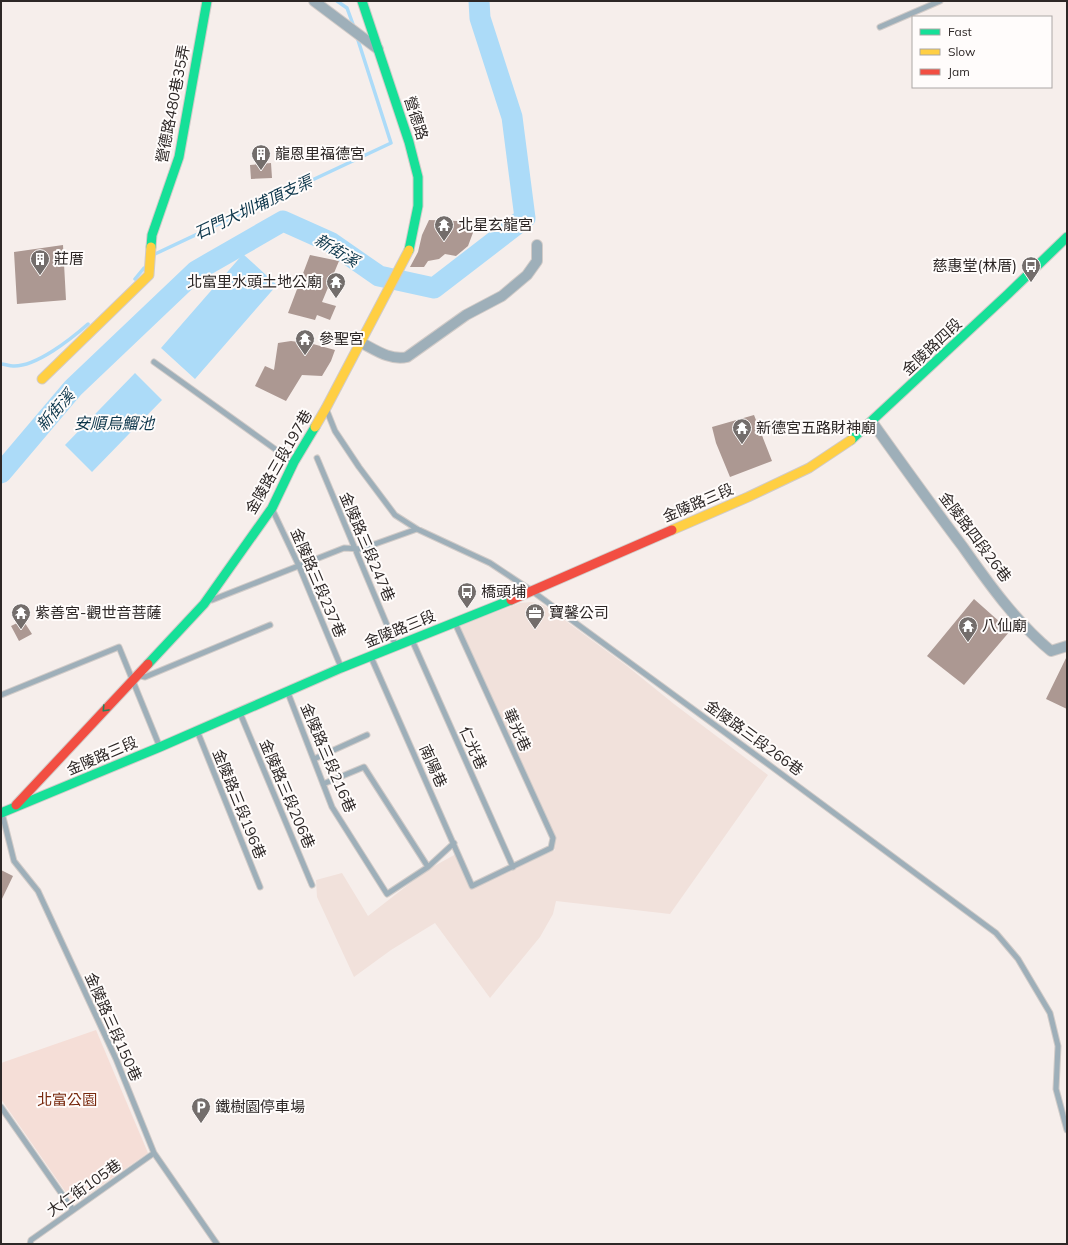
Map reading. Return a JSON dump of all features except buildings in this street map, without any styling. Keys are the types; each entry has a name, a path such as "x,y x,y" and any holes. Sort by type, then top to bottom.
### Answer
{"street":[{"name":"營德路480巷35弄","path":"42,379 149,275 152,235 179,157 207,1"},
{"path":"314,1 378,49"},
{"name":"營德路","path":"362,1 409,142 418,177 418,206 410,248 384,298"},
{"name":"金陵路四段","path":"809,468 856,437 1067,237"},
{"path":"360,342 393,358 400,359 407,357 466,315 502,296 527,275 537,262 537,245"},
{"name":"金陵路三段197巷","path":"13,808 204,604 272,508 294,462 326,408 384,298"},
{"name":"金陵路四段26巷","path":"872,422 987,581 1016,617 1051,651 1067,646"},
{"name":"金陵路三段","path":"1,813 160,747 396,645 532,591 748,497 809,468"}],"lane":[{"path":"880,27 940,1"},
{"path":"154,362 294,462"},
{"name":"金陵路三段266巷","path":"326,408 335,431 359,467 395,515 416,529 490,563 532,591 996,933 1018,959 1050,1013 1058,1046 1056,1088 1067,1130"},
{"name":"金陵路三段247巷","path":"317,458 396,645"},
{"name":"金陵路三段237巷","path":"272,508 299,566 341,668"},
{"path":"204,604 344,548 361,549 416,529"},
{"name":"華光巷","path":"454,622 553,838 551,848 513,866"},
{"path":"134,678 145,677 270,625"},
{"name":"仁光巷","path":"412,639 513,866"},
{"path":"1,695 119,648 134,678 160,747"},
{"name":"南陽巷","path":"370,656 472,886 513,866"},
{"name":"金陵路三段216巷","path":"287,691 332,808 387,894 428,867"},
{"name":"金陵路三段206巷","path":"240,712 312,885"},
{"name":"金陵路三段196巷","path":"197,730 260,887"},
{"path":"314,759 367,735"},
{"path":"323,784 364,767 428,867 454,844"},
{"name":"金陵路三段150巷","path":"1,813 14,861 38,891 116,1059 154,1153 217,1244"},
{"path":"1,1107 73,1210"},
{"name":"大仁街105巷","path":"30,1244 31,1240 154,1153"}],"shaded area":[{"path":"532,602 544,605 627,666 674,704 768,775 670,914 556,901 553,914 540,937 490,998 435,923 391,950 354,977 317,897 316,880 342,873 368,916 427,870 456,854 470,889 555,850 459,626 520,603"}],"green space":[{"name":"北富公園","path":"96,1030 148,1153 74,1204 1,1099 1,1063"}],"water":[{"path":"243,254 277,285 195,379 161,348"},
{"name":"安順烏鰡池","path":"135,373 162,400 92,472 65,445"}],"waterway":[{"name":"石門大圳埔頂支渠","path":"337,1 347,8 354,27"},
{"name":"新街溪","path":"1,473 73,388 196,271 283,221 330,242 379,276 434,288 525,218 512,117 480,18 479,1"},
{"name":"石門大圳埔頂支渠","path":"155,254 391,143 357,37"},
{"name":"石門大圳埔頂支渠","path":"135,279 144,268"},
{"name":"石門大圳埔頂支渠","path":"1,364 13,366 32,362 53,351 88,324"}],"traffic: fast":[{"path":"151,247 152,235 179,157 207,1"},
{"path":"362,1 409,142 418,177 418,206 409,250"},
{"path":"851,440 1067,237"},
{"path":"148,664 204,604 272,508 294,462 315,427"},
{"path":"1,813 160,747 341,668 511,600"}],"traffic: slow":[{"path":"42,379 149,275 151,247"},
{"path":"315,427 409,250"},
{"path":"672,530 748,497 809,468 851,440"}],"traffic: jam":[{"path":"511,600 672,530"},
{"path":"16,805 148,664"}],"place":[{"name":"龍恩里福德宮","path":"261,171"},
{"name":"北星玄龍宮","path":"444,242"},
{"name":"莊厝","path":"40,276"},
{"name":"慈惠堂(林厝)","path":"1031,283"},
{"name":"北富里水頭土地公廟","path":"336,299"},
{"name":"參聖宮","path":"305,356"},
{"name":"新德宮五路財神廟","path":"742,445"},
{"name":"橋頭埔","path":"467,609"},
{"name":"紫善宮-觀世音菩薩","path":"21,630"},
{"name":"寶馨公司","path":"535,630"},
{"name":"八仙廟","path":"968,643"},
{"name":"鐵樹園停車場","path":"201,1124"}]}
